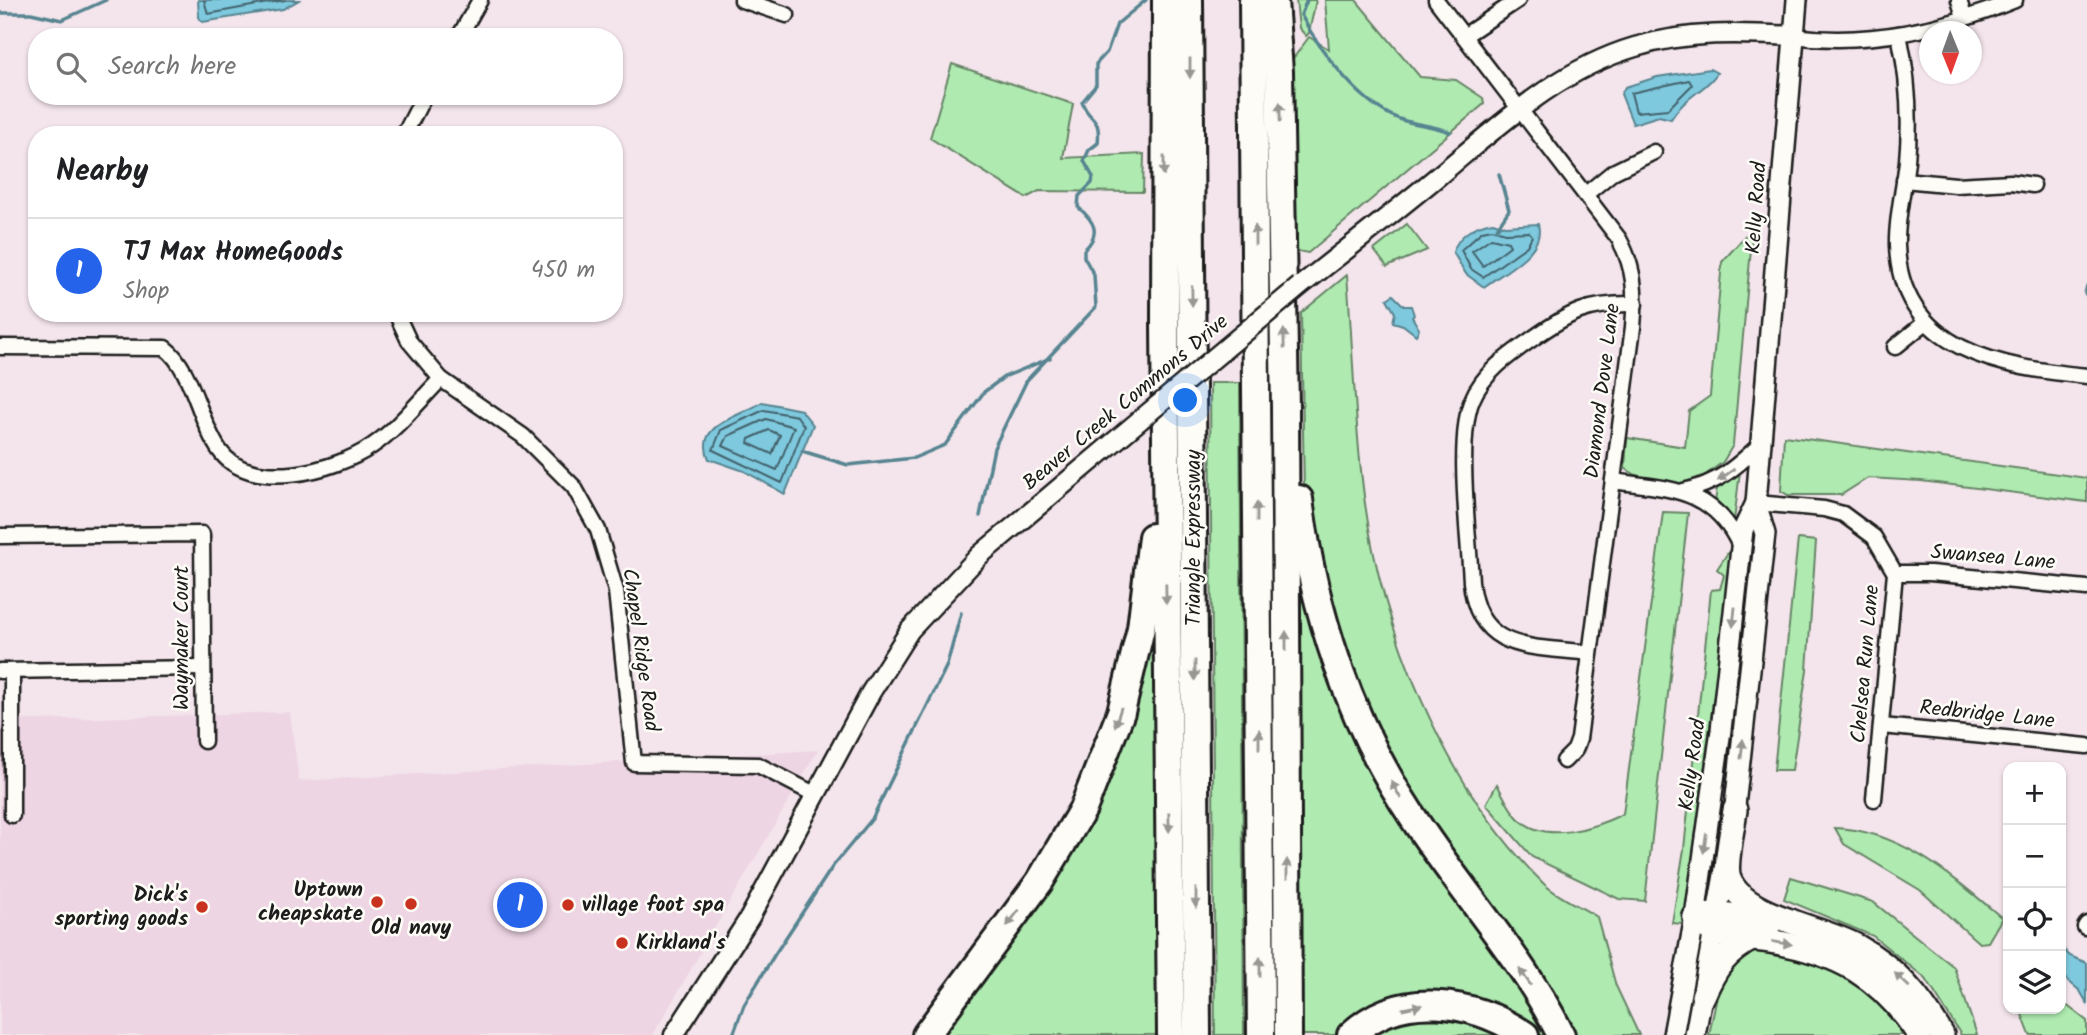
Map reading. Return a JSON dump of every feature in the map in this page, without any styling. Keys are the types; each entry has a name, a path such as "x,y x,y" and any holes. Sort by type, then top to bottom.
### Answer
{"highway":[{"path":"1166,0 1165,453 1171,1035"},
{"name":"Triangle Expressway","path":"1189,0 1197,1035"},
{"path":"1253,0 1261,1035"},
{"path":"1274,0 1279,72 1285,408 1288,1035"},
{"path":"1285,408 1311,571 1330,643 1357,713 1411,816 1541,999 1561,1035"},
{"path":"926,1035 1041,881 1083,809 1104,758 1121,712 1141,628 1165,453"},
{"path":"1735,810 1727,875 1730,884 1754,908 1855,945 1895,972 1913,990 1941,1035"},
{"path":"1695,916 1753,938 1822,952 1853,968 1874,981 1920,1035"},
{"path":"1716,923 1802,925"},
{"path":"1703,996 1718,964 1738,946 1753,938"},
{"path":"1351,1035 1382,1015 1433,1004 1465,1006 1500,1018 1525,1035"}],"main road":[{"name":"Kelly Road","path":"1673,1035 1695,916 1721,730 1743,530 1756,503 1797,0"},
{"name":"Kelly Road","path":"1695,1035 1735,810 1765,534 1756,503"}],"street":[{"path":"464,28 480,0"},
{"path":"741,0 787,15"},
{"name":"Diamond Dove Lane","path":"1436,0 1518,110 1586,194 1626,252 1635,284 1635,304 1613,481 1578,739 1575,750 1564,761"},
{"path":"1464,36 1518,0"},
{"path":"1959,0 1964,17"},
{"path":"1793,36 1838,40 1899,34 2015,0"},
{"name":"Beaver Creek Commons Drive","path":"674,1035 750,917 889,662 931,603 980,555 1300,286 1518,110 1577,71 1636,47 1699,34 1793,36"},
{"path":"1899,34 1909,110 1905,180 1898,230 1899,261 1910,294 1926,322 1953,344 1990,360 2087,376"},
{"path":"409,126 419,105"},
{"path":"1586,194 1622,166 1654,152"},
{"path":"1905,180 1956,185 2011,181 2033,185"},
{"path":"1589,653 1513,643 1491,633 1479,618 1473,603 1471,582 1464,436 1472,399 1482,383 1506,357 1563,317 1586,306 1635,304"},
{"name":"Chapel Ridge Road","path":"400,322 409,341 441,379 523,436 574,487 598,530 616,590 634,763 758,765 816,795"},
{"path":"1895,347 1926,322"},
{"path":"0,347 165,348 180,365 219,450 233,464 256,473 291,473 334,466 373,446 441,379"},
{"path":"1613,481 1681,491 1706,486 1724,477 1762,443"},
{"path":"1681,491 1719,512 1733,530 1741,549"},
{"name":"Chelsea Run Lane","path":"1756,503 1824,509 1843,514 1874,537 1895,573 1874,799"},
{"name":"Waymaker Court","path":"0,536 202,534 204,741"},
{"name":"Swansea Lane","path":"1895,573 1930,573 2087,589"},
{"path":"12,815 6,671 202,668"},
{"name":"Redbridge Lane","path":"1882,726 2087,746"}],"shaded area":[{"path":"290,712 299,781 818,750 653,1035 0,1035 0,721"}],"green space":[{"path":"1296,0 1316,0 1306,36 1299,28"},
{"path":"1325,0 1356,0 1420,77 1456,80 1483,98 1484,104 1308,253 1297,251 1292,60 1309,37 1329,49"},
{"path":"952,64 1073,104 1063,158 1144,154 1143,192 1039,191 1026,198 930,138"},
{"path":"1407,224 1427,250 1387,267 1374,250"},
{"path":"1753,227 1733,445 1723,462 1708,473 1711,479 1701,482 1667,483 1634,474 1625,468 1627,438 1685,447 1689,411 1710,396 1722,262"},
{"path":"1347,275 1363,488 1371,541 1401,648 1446,751 1475,799 1507,843 1549,888 1597,917 1616,986 1639,1035 1569,1035 1392,768 1333,627 1304,490 1301,313"},
{"path":"1210,383 1240,383 1244,1035 1215,1035"},
{"path":"1784,436 2087,478 2087,502 1921,481 1868,478 1841,495 1788,495 1781,491"},
{"path":"1740,471 1734,521 1715,503 1717,487"},
{"path":"1663,512 1688,513 1645,901 1619,899 1532,857 1486,804 1497,784 1518,818 1542,831 1555,832 1584,829 1623,814"},
{"path":"1798,539 1816,541 1807,670 1792,770 1774,770"},
{"path":"1298,544 1326,652 1553,1035 1537,1035 1470,1000 1340,1035 1297,1035"},
{"path":"1731,548 1731,566 1684,924 1672,923 1684,849 1711,590 1720,589 1724,575 1717,569"},
{"path":"1148,629 1156,629 1163,1035 935,1035 1032,905"},
{"path":"1835,828 1882,837 1925,858 1945,872 2002,918 1988,942 1979,943 1920,890 1844,844"},
{"path":"1791,877 1873,902 1954,967 1977,1035 1961,1035 1926,979 1873,936 1784,899"},
{"path":"1758,948 1830,965 1873,991 1910,1035 1709,1035 1723,968"},
{"path":"2066,1005 2087,1021 2087,1035 2030,1035 2022,1014 2066,1014"},
{"path":"1434,1011 1511,1035 1362,1035 1369,1030"}],"water":[{"path":"198,0 299,0 283,9 203,22 199,18"},
{"path":"1710,69 1717,73 1676,111 1671,119 1659,116 1633,124 1621,94 1625,87 1657,77"},
{"path":"1493,222 1505,226 1538,224 1539,234 1530,252 1484,287 1466,274 1453,252 1468,232"},
{"path":"1393,295 1404,306 1411,306 1414,315 1412,317 1419,329 1416,335 1403,325 1393,322 1395,313 1387,299"},
{"path":"762,402 801,410 813,425 785,494 744,471 709,459 706,447 713,429"},
{"path":"2066,952 2087,963 2087,1003 2080,991 2066,979"}],"waterway":[{"path":"0,13 31,13 62,20 106,0"},
{"path":"980,516 994,448 1027,380 1096,307 1094,275 1084,257 1084,250 1093,238 1094,227 1078,207 1079,196 1092,183 1093,177 1084,161 1089,150 1098,143 1098,127 1082,102 1096,85 1096,64 1107,52 1117,24 1146,0"},
{"path":"1307,0 1301,15 1319,45 1357,90 1372,103 1402,120 1450,132"},
{"path":"1497,228 1509,210 1499,174"},
{"path":"2085,294 2087,286"},
{"path":"802,451 848,465 914,458 945,445 984,392 1004,377 1050,358"},
{"path":"733,1035 744,1005 775,954 833,866 872,819 947,665 961,613"}],"place":[{"name":"Uptown cheapskate","path":"377,902"},
{"name":"Old navy","path":"411,904"},
{"name":"TJ Max HomeGoods","path":"520,905"},
{"name":"village foot spa","path":"568,905"},
{"name":"Dick's sporting goods","path":"202,907"},
{"name":"Kirkland's","path":"622,943"}]}
